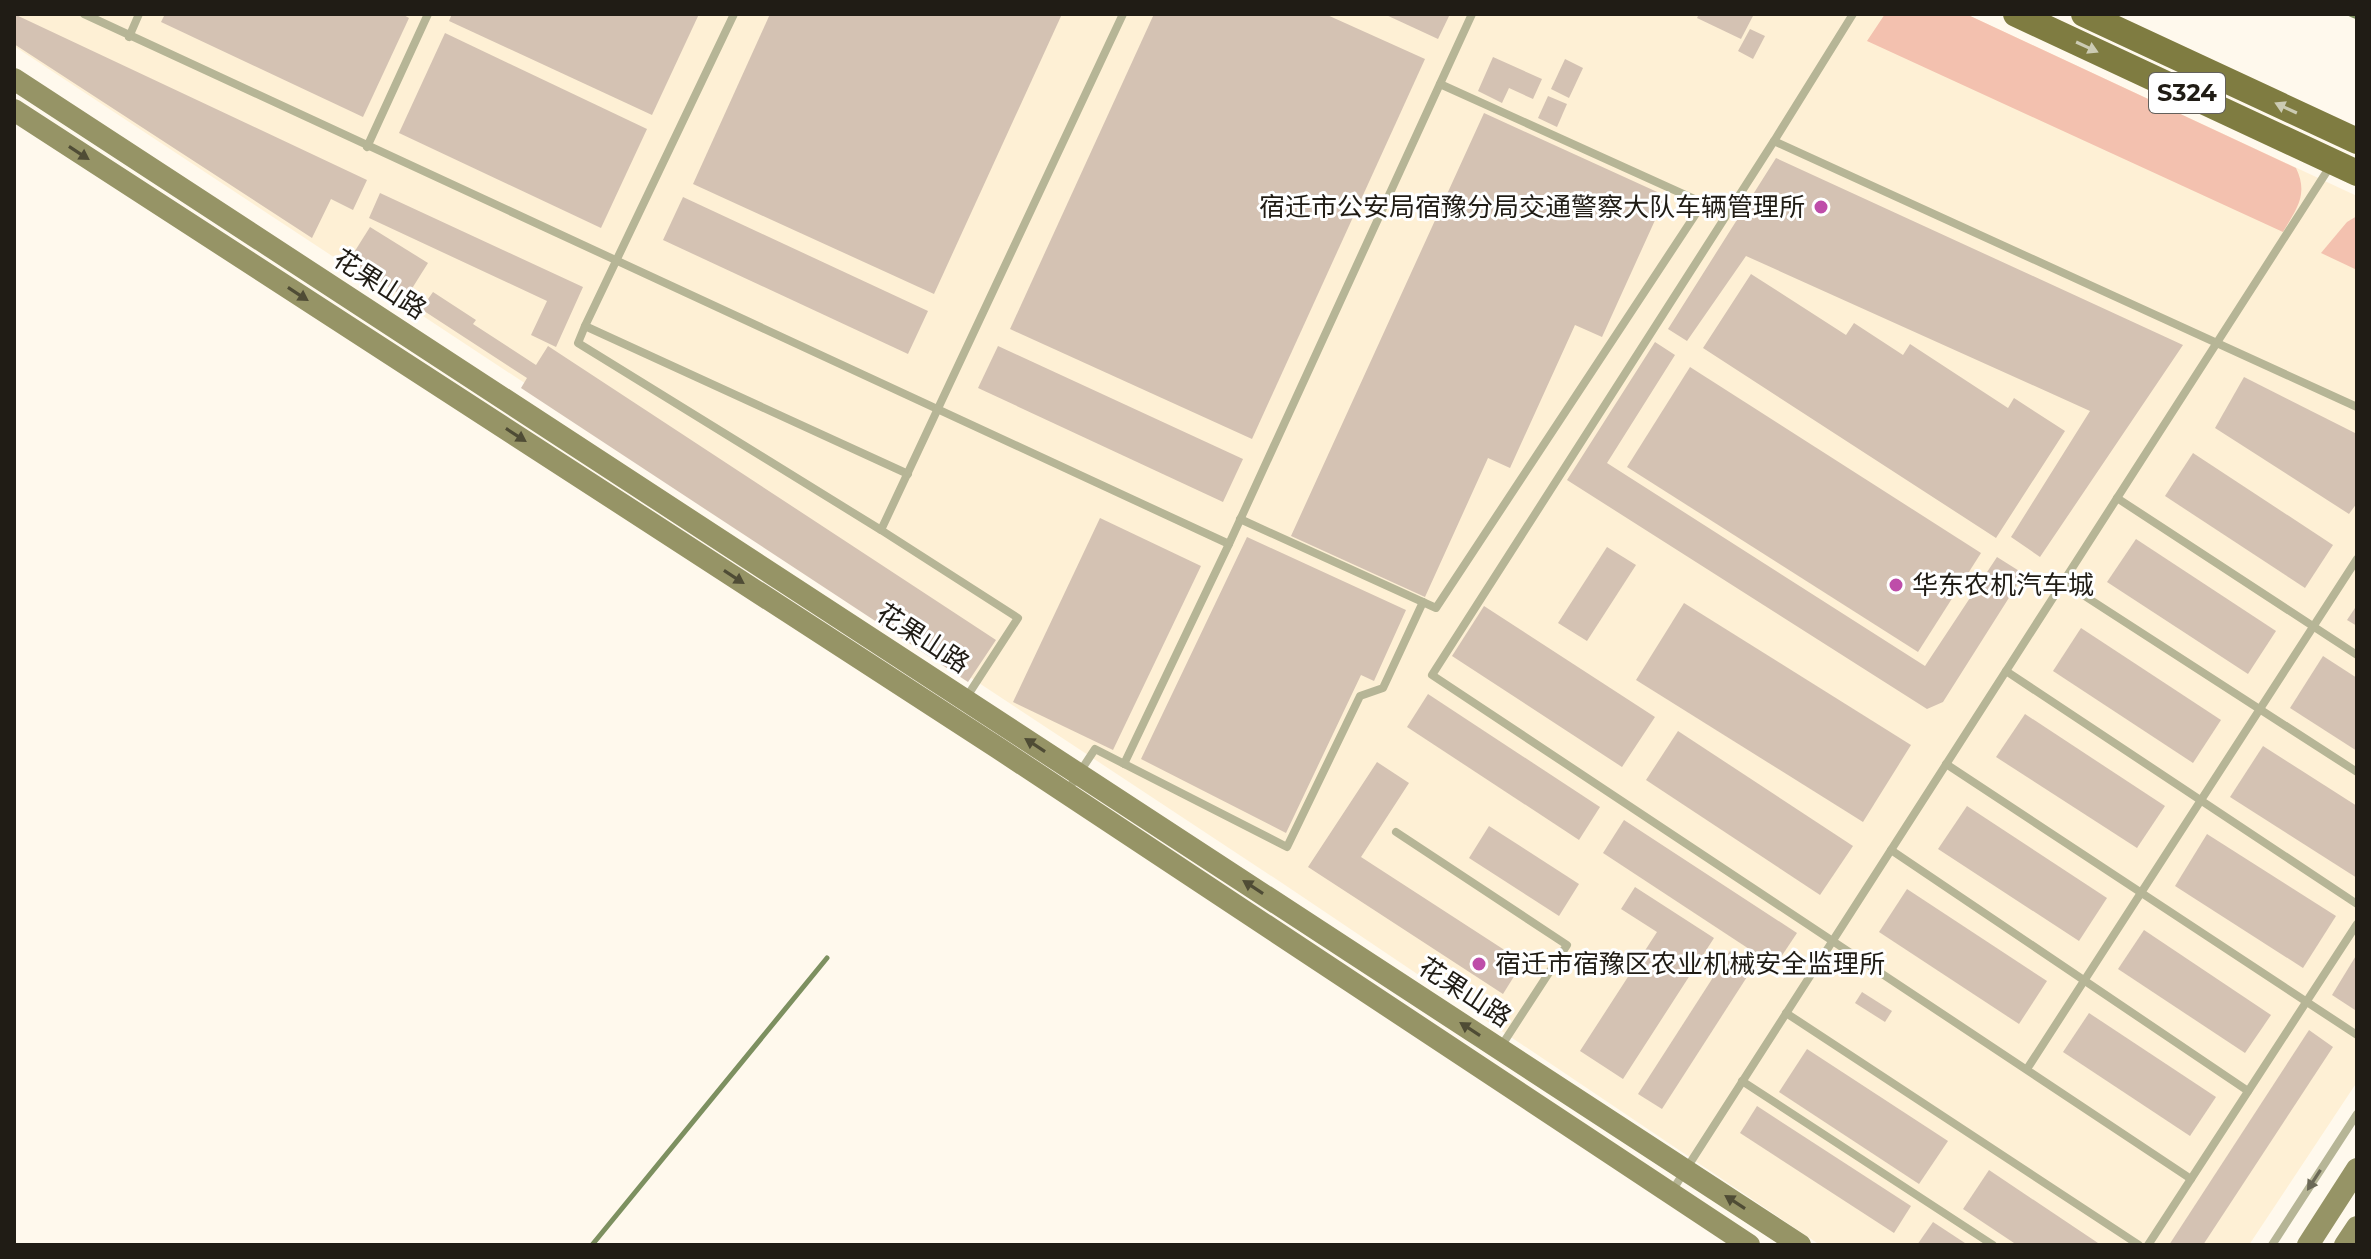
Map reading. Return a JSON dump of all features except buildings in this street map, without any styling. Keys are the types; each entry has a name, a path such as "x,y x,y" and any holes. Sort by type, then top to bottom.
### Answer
{"main road":[{"name":"S324","path":"2016,14 2357,173"},
{"name":"S324","path":"2084,14 2357,141"}],"street":[{"name":"花果山路","path":"14,79 1800,1245"},
{"name":"花果山路","path":"14,110 952,718 1749,1245"},
{"path":"2308,1245 2357,1169"},
{"path":"2345,1245 2357,1227"}],"lane":[{"path":"84,14 1229,544"},
{"path":"129,37 139,14"},
{"path":"367,147 428,14"},
{"path":"734,14 578,343 1018,618 952,718"},
{"path":"881,530 1123,14"},
{"path":"1124,764 1229,544 1472,14"},
{"path":"1853,14 1432,675 2191,1179"},
{"path":"1240,519 1436,608 1703,203 1440,84"},
{"path":"1774,141 2357,407"},
{"path":"1671,1193 2333,161"},
{"path":"585,326 908,474"},
{"path":"2117,498 2357,655"},
{"path":"2027,1069 2357,559"},
{"path":"2063,582 2357,772"},
{"path":"1066,793 1095,749 1287,847 1360,696 1383,688 1423,602"},
{"path":"2006,671 2357,904"},
{"path":"1946,764 2357,1035"},
{"path":"1396,832 1567,945 1499,1048"},
{"path":"1891,850 2248,1091"},
{"path":"2148,1245 2357,924"},
{"path":"1786,1013 2139,1245"},
{"path":"1742,1081 1993,1245"},
{"path":"2272,1245 2357,1114"}],"shaded area":[{"path":"14,14 1966,14 2357,196 2357,1082 2249,1245 1820,1245 1282,883 14,46"},
{"path":"1885,14 1966,14 2296,168 2301,194 2296,209 2283,232 1867,41"},
{"path":"2357,216 2357,270 2321,253 2347,222"}],"waterway":[{"path":"2350,14 2357,17"},
{"path":"592,1245 827,958"}],"place":[{"name":"宿迁市公安局宿豫分局交通警察大队车辆管理所","path":"1821,207"},
{"name":"华东农机汽车城","path":"1896,585"},
{"name":"宿迁市宿豫区农业机械安全监理所","path":"1479,964"}]}
